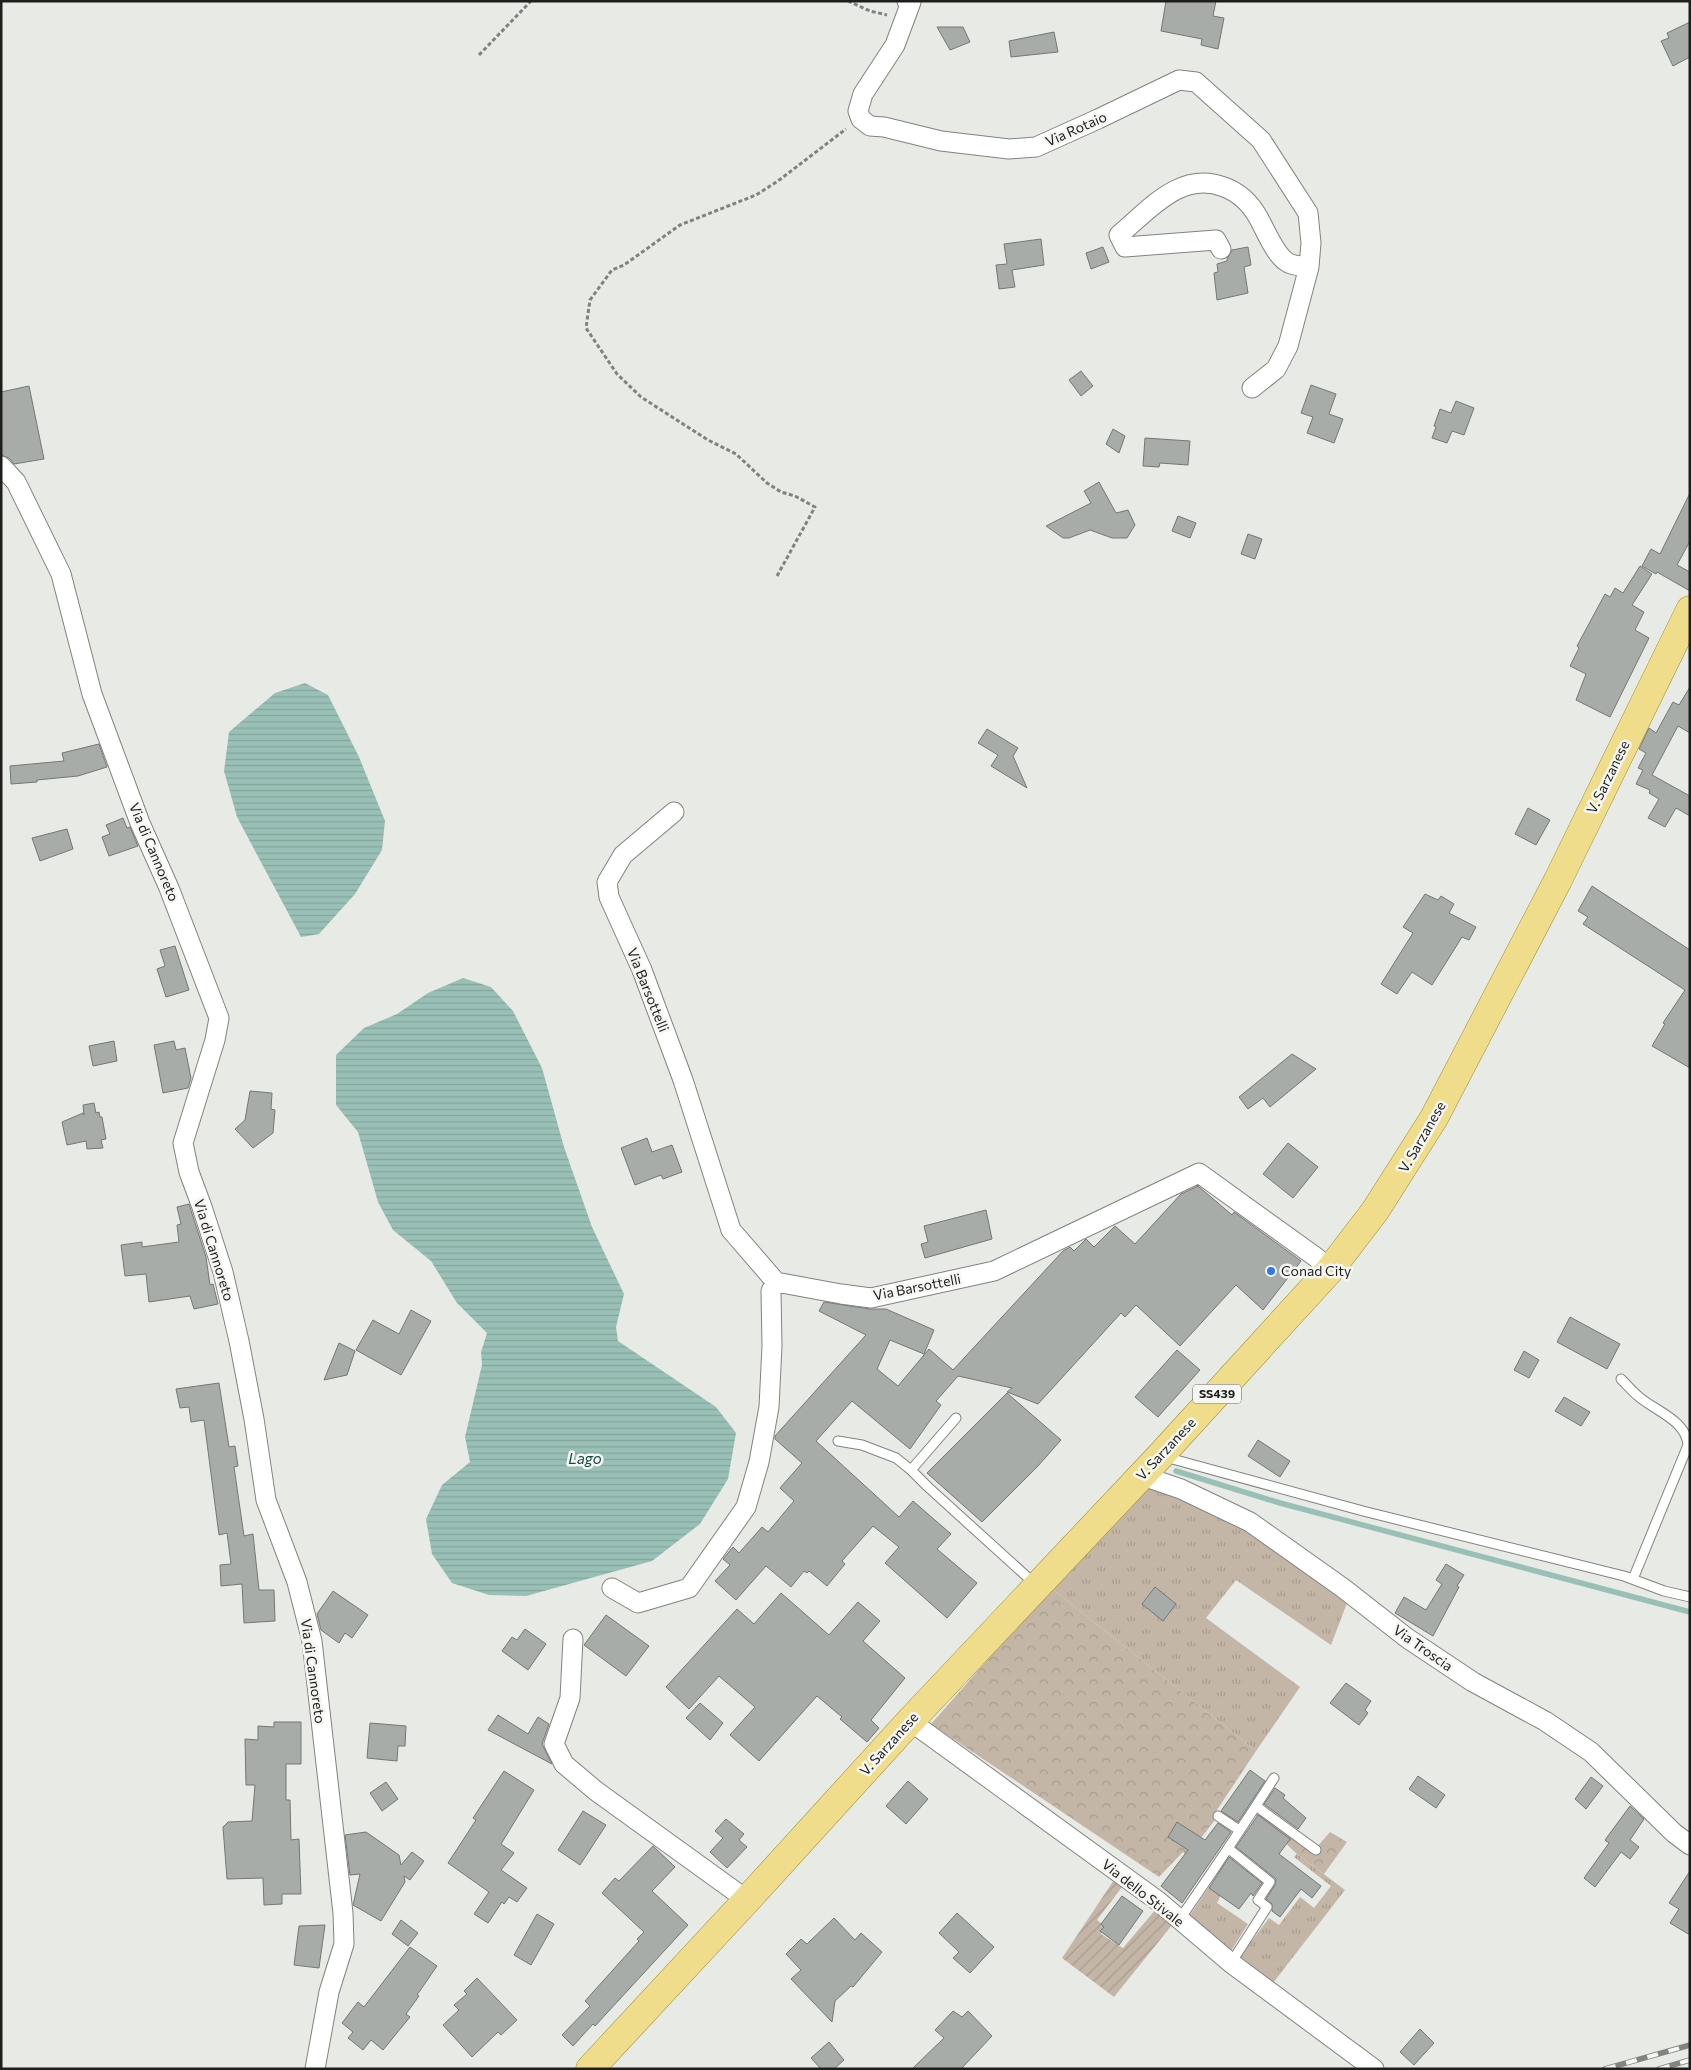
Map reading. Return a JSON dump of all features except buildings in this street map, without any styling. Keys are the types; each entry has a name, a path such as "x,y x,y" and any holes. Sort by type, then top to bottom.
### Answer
{"main road":[{"name":"V. Sarzanese","path":"590,2069 910,1721 1140,1475 1160,1456 1329,1271 1375,1211 1434,1118 1558,880 1690,610"}],"street":[{"path":"861,119 858,111 863,94 895,45 912,2 907,1"},
{"name":"Via Rotaio","path":"861,119 870,126 941,140 1009,149 1036,147 1179,80 1196,82 1261,140 1308,212 1312,243 1309,267 1288,346 1276,368 1252,388"},
{"path":"1221,249 1216,240 1125,247 1119,235 1169,193 1189,184 1211,182 1237,192 1257,214 1274,247 1286,262 1309,267"},
{"name":"Via di Cannoreto","path":"1,466 16,482 61,574 92,694 140,823 169,888 219,1018 215,1040 183,1143 189,1172 205,1216 229,1298 254,1419 266,1500 297,1582 312,1641 343,1913 344,1944 329,1992 315,2069"},
{"name":"Via Barsottelli","path":"674,812 623,855 607,882 609,897 642,970 683,1080 731,1230 776,1282 871,1298 994,1271 1199,1173 1317,1258 1329,1271"},
{"path":"612,1588 638,1603 689,1588 746,1507 759,1462 769,1407 772,1346 771,1292 776,1282"},
{"name":"Via Troscia","path":"1140,1475 1181,1489 1250,1522 1343,1588 1407,1638 1473,1682 1545,1721 1591,1752 1674,1833 1690,1845"},
{"path":"573,1639 570,1698 554,1744 564,1764 596,1791 747,1900"},
{"name":"Via dello Stivale","path":"910,1721 1158,1901 1231,1963 1374,2069"}],"lane":[{"path":"1621,1379 1638,1396 1682,1427 1687,1437 1688,1445 1633,1579"},
{"path":"911,1470 956,1418"},
{"path":"838,1441 862,1445 896,1458 1038,1586"},
{"path":"1160,1456 1363,1512 1633,1579 1664,1591 1690,1597"},
{"path":"1179,1920 1274,1778"},
{"path":"1256,1806 1316,1850"},
{"path":"1218,1816 1239,1830"},
{"path":"1228,1849 1270,1882 1258,1900 1268,1907 1231,1963"}],"path":[{"path":"479,55 531,1"},
{"path":"848,1 870,11 905,20"},
{"path":"777,576 815,507 795,496 781,492 736,454 708,440 641,397 616,374 586,328 590,300 612,270 624,264 680,225 756,195 796,168 861,119"}],"green space":[{"path":"1149,1486 1245,1529 1347,1603 1331,1645 1236,1580 1206,1618 1300,1687 1256,1751 1051,1588"},
{"path":"1051,1588 1256,1751 1215,1813 1218,1816 1187,1856 1183,1852 1159,1877 931,1724"},
{"path":"1257,1804 1317,1847 1330,1832 1347,1842 1324,1874 1297,1854 1251,1811"},
{"path":"1297,1854 1345,1890 1273,1983 1239,1958 1269,1918 1279,1925 1300,1897 1314,1908 1331,1886 1294,1857"},
{"path":"1116,1877 1125,1883 1097,1920 1105,1926 1101,1934 1123,1948 1156,1909 1172,1925 1114,1997 1062,1958"},
{"path":"1211,1884 1223,1891 1217,1903 1248,1924 1231,1951 1187,1919"}],"water":[{"path":"305,683 328,695 359,757 385,821 382,850 355,894 319,934 301,937 237,817 224,771 229,732 275,693"},
{"name":"Lago","path":"463,978 491,987 513,1011 542,1068 564,1147 592,1227 624,1294 616,1327 618,1341 716,1407 736,1433 728,1479 700,1524 652,1561 526,1596 489,1595 452,1583 432,1554 426,1519 442,1485 470,1462 465,1437 482,1365 481,1352 487,1333 457,1303 431,1261 393,1230 378,1202 358,1132 336,1105 336,1055 364,1028 397,1014 428,993"}],"waterway":[{"path":"1176,1471 1280,1503 1690,1612"}],"railway":[{"path":"1605,2069 1690,2045"},
{"path":"1659,2069 1690,2060"}],"place":[{"name":"Conad City","path":"1271,1271"}]}
